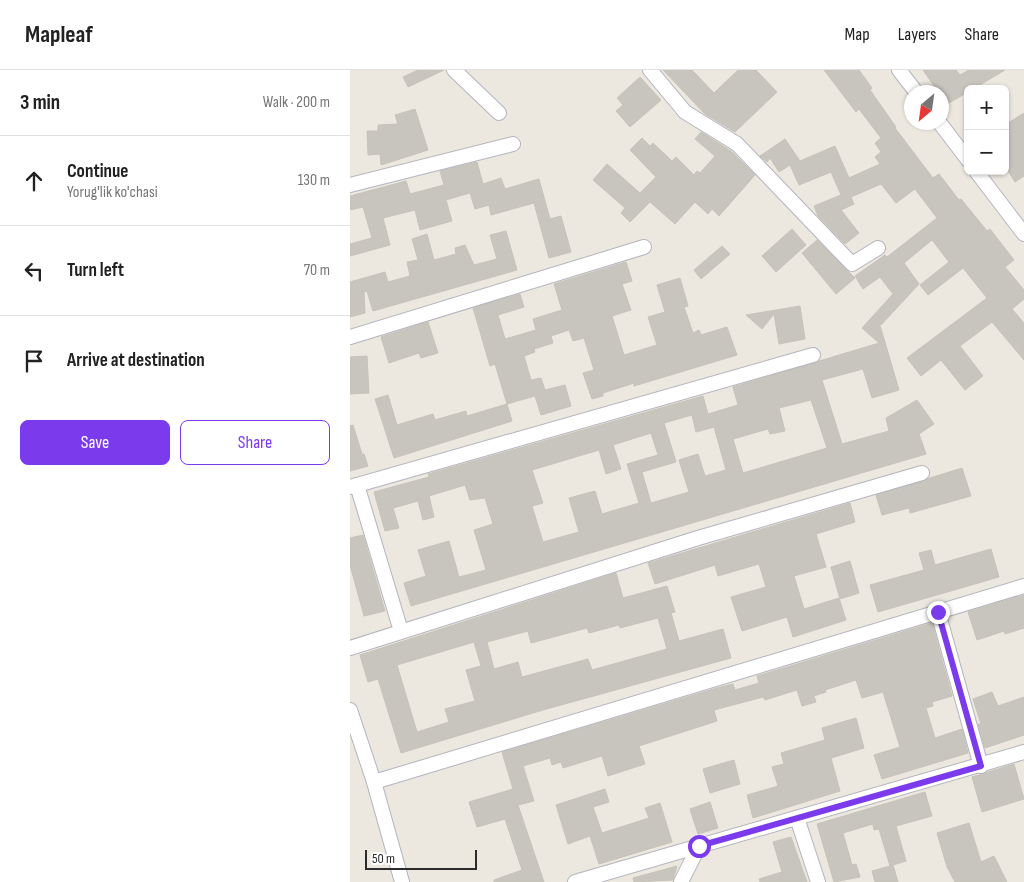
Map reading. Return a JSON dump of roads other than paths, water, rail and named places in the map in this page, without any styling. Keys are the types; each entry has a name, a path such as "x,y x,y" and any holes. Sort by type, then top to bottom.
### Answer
{"street":[{"path":"454,70 500,113"},
{"path":"650,70 685,112 737,144 852,264 878,248"},
{"path":"899,70 911,85"},
{"path":"945,130 964,155"},
{"path":"350,184 513,144"},
{"path":"979,175 1024,234"},
{"path":"350,337 644,248"},
{"path":"401,631 354,486 813,355"},
{"path":"350,648 698,538 922,473"},
{"path":"374,782 1024,586"},
{"path":"938,612 981,766"},
{"path":"350,710 374,782 402,882"},
{"path":"575,882 1024,752"},
{"path":"797,818 818,882"},
{"path":"682,882 699,846"}]}
